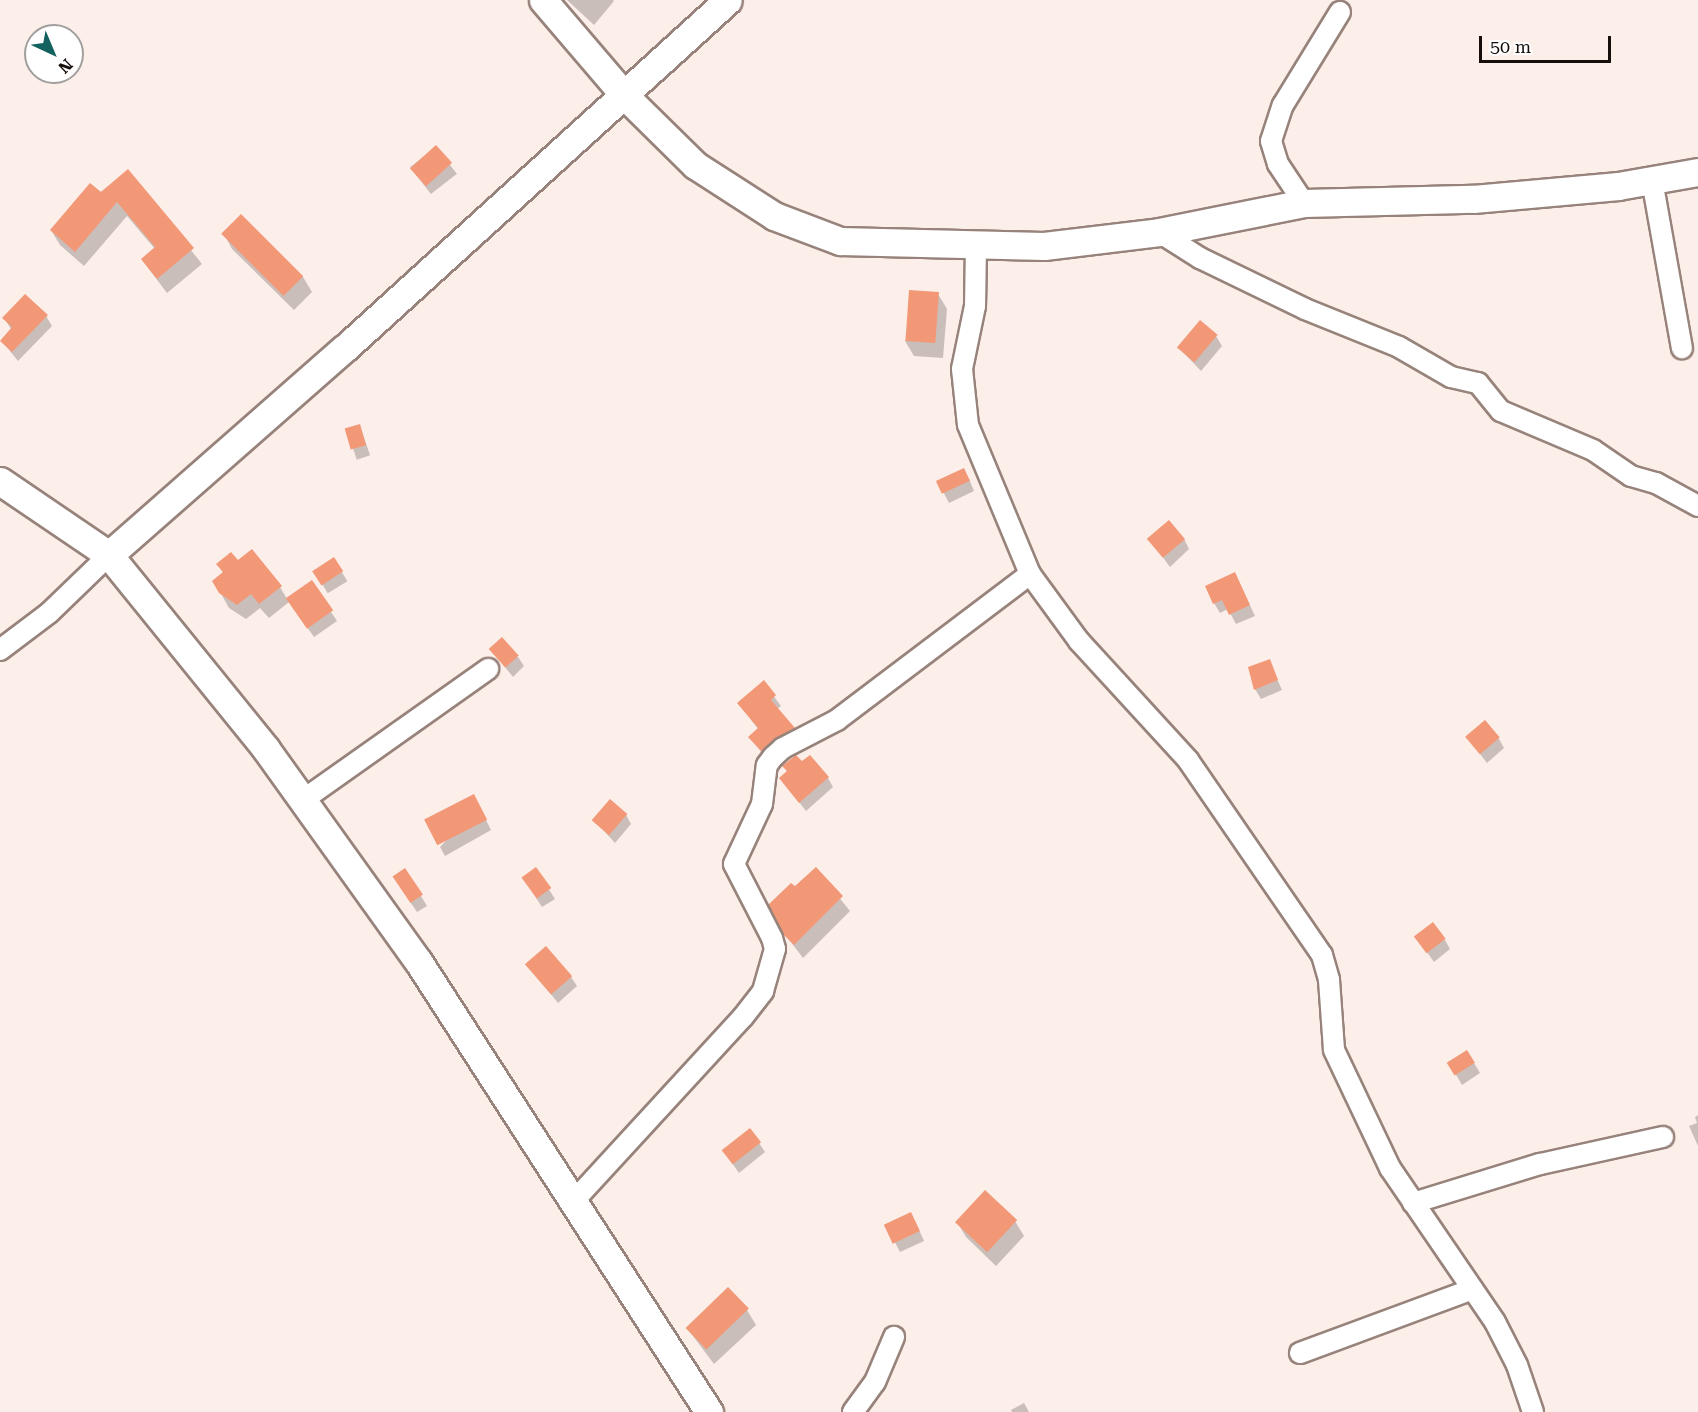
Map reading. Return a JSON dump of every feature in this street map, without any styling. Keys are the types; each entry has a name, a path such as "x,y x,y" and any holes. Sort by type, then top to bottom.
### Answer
{"street":[{"path":"543,0 624,95 695,165 774,216 840,241 1044,246 1158,232 1304,203 1473,199 1652,180 1698,172"},
{"path":"0,650 49,613 109,555 728,0"},
{"path":"1304,203 1278,164 1271,141 1283,105 1340,12"},
{"path":"1652,180 1682,348"},
{"path":"1158,232 1200,258 1305,309 1399,347 1451,377 1478,383 1501,411 1593,450 1630,476 1656,483 1698,506"},
{"path":"976,244 975,306 962,369 968,425 1030,574 1079,640 1188,760 1322,955 1329,980 1334,1050 1390,1168 1473,1289 1517,1365 1533,1412"},
{"path":"0,481 109,555 226,697 418,961 572,1204 709,1412"},
{"path":"572,1204 743,1017 763,991 775,949 734,864 762,804 767,765 783,747 837,720 1030,574"},
{"path":"303,800 488,669"},
{"path":"1413,1203 1540,1164 1663,1137"},
{"path":"1300,1353 1473,1289"},
{"path":"853,1412 875,1382 894,1337"}],"building":[{"path":"436,145 452,163 426,186 410,168"},
{"path":"128,169 194,248 157,279 141,259 155,247 117,202 75,252 50,230 90,183 101,192"},
{"path":"241,214 303,276 283,296 221,234"},
{"path":"909,290 939,292 935,343 905,341"},
{"path":"25,294 48,315 12,352 0,341 12,327 2,318"},
{"path":"1200,320 1218,335 1194,362 1177,348"},
{"path":"360,424 366,445 351,450 345,428"},
{"path":"964,468 970,481 942,494 936,481"},
{"path":"1169,520 1185,539 1163,558 1147,539"},
{"path":"252,549 282,586 259,604 251,594 237,605 219,593 212,581 223,572 216,564 231,552 238,560"},
{"path":"334,557 343,571 321,585 312,571"},
{"path":"1235,572 1250,605 1229,615 1222,600 1213,604 1205,586"},
{"path":"312,580 333,610 307,629 286,598"},
{"path":"502,637 519,656 505,668 489,649"},
{"path":"1270,659 1278,680 1254,690 1248,667"},
{"path":"764,680 776,695 771,700 795,728 762,752 748,737 758,728 737,703"},
{"path":"1485,720 1500,738 1480,754 1465,737"},
{"path":"796,755 802,761 810,755 829,777 799,803 779,778 787,771 782,766"},
{"path":"474,794 487,820 437,845 424,819"},
{"path":"610,799 627,814 609,835 592,820"},
{"path":"536,867 551,888 537,899 521,878"},
{"path":"816,867 843,896 794,945 783,934 768,905 791,883 795,886"},
{"path":"405,868 423,895 410,903 393,876"},
{"path":"1433,922 1446,939 1426,953 1414,936"},
{"path":"546,946 572,976 551,995 525,964"},
{"path":"1467,1050 1475,1063 1455,1075 1447,1063"},
{"path":"750,1128 761,1142 733,1164 722,1150"},
{"path":"985,1190 1017,1220 987,1252 955,1222"},
{"path":"911,1212 920,1231 893,1244 884,1225"},
{"path":"728,1287 749,1309 706,1350 686,1328"}]}
